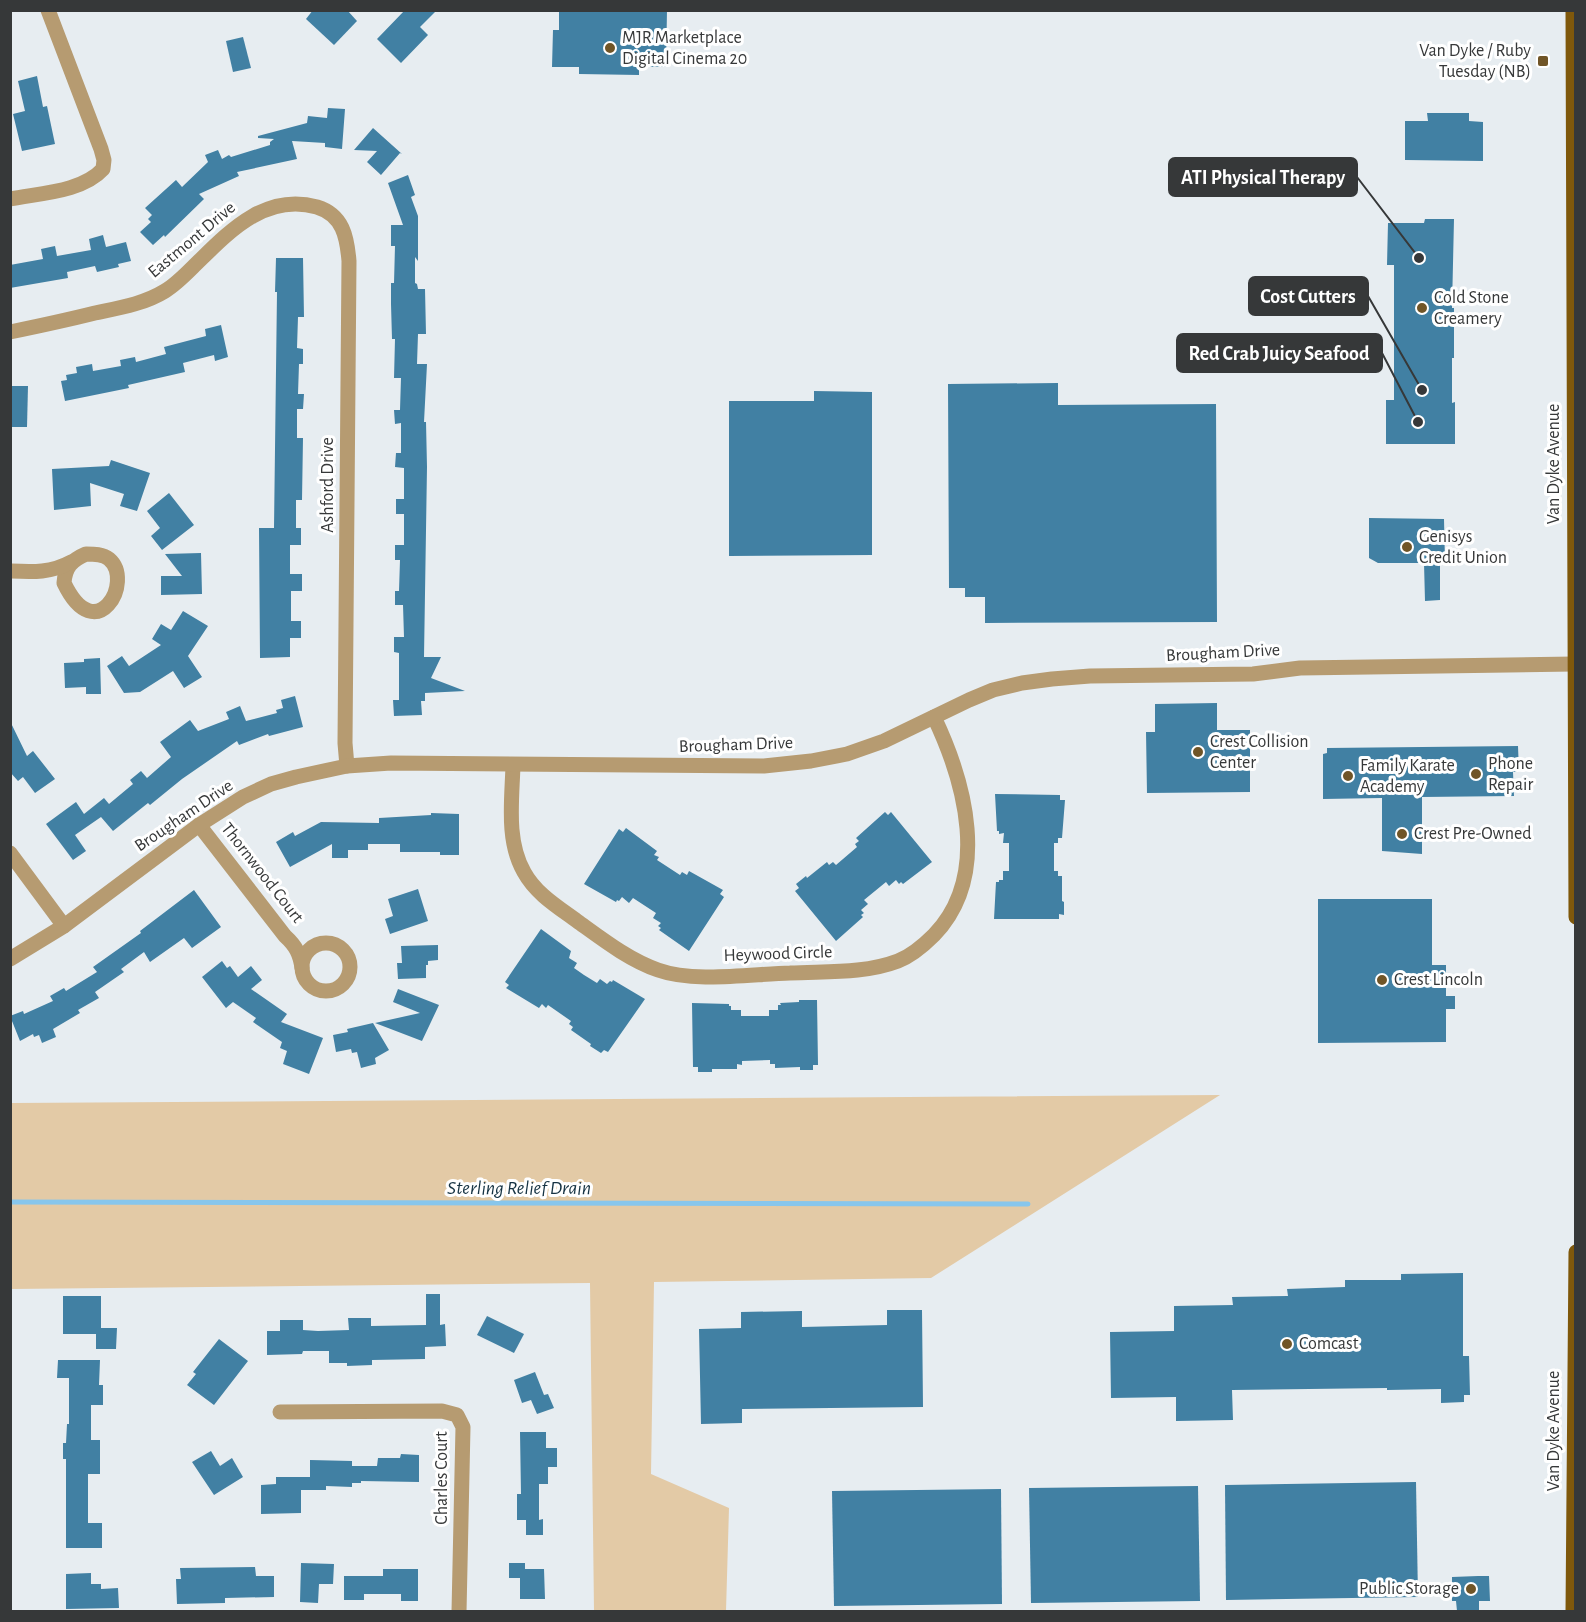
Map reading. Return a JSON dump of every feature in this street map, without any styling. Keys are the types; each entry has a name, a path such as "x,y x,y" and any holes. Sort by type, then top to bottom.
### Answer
{"main road":[{"name":"Van Dyke Avenue","path":"1573,10 1575,917"},
{"name":"Van Dyke Avenue","path":"1573,1611 1575,1252"}],"street":[{"path":"10,199 68,188 87,181 103,169 104,159 101,149 48,10"},
{"name":"Eastmont Drive","path":"10,332 123,307 147,300 166,291 232,229 260,212 281,205 306,204 329,211"},
{"name":"Ashford Drive","path":"329,211 343,228 348,243 349,261 345,743 347,766"},
{"path":"10,571 45,572 59,569 86,554 105,556 111,561 116,576 116,594 113,601 102,610 86,610 77,604 64,583 45,572"},
{"path":"64,583 65,574 71,562"},
{"name":"Brougham Drive","path":"10,959 64,926 199,825 243,797 271,784 347,766 391,763 764,766 847,754 884,741 993,690 1022,683 1090,676 1253,674 1300,668 1574,664"},
{"name":"Heywood Circle","path":"513,765 512,829 514,847 525,875 555,906 623,953 659,971 691,976 859,969 898,961 928,941 949,916 965,876 967,857 964,802 959,781 934,717"},
{"name":"Thornwood Court","path":"199,825 285,936 294,944 300,954 302,968 308,982 321,990 336,989 347,978 350,963 343,949 328,943 306,946 294,944"},
{"path":"10,853 64,926"},
{"path":"302,968 306,953 319,944"},
{"name":"Charles Court","path":"280,1412 442,1411 457,1414 463,1427 459,1611"}],"shaded area":[{"name":"Sterling Relief Drain","path":"1220,1095 931,1278 654,1282 651,1474 729,1508 726,1611 594,1611 590,1283 11,1289 11,1103"}],"building":[{"path":"313,10 347,10 357,21 334,45 306,19"},
{"path":"405,10 437,10 420,27 428,35 401,63 377,39"},
{"name":"MJR Marketplace Digital Cinema 20","path":"559,10 667,10 666,67 639,67 639,75 579,74 579,67 552,67 553,30 559,30"},
{"path":"243,37 251,68 233,72 226,41"},
{"path":"37,76 43,107 47,106 55,144 22,151 13,114 25,111 18,81"},
{"path":"328,108 345,109 342,149 325,147 325,143 292,141 297,159 237,172 239,176 199,194 204,199 165,237 164,235 153,245 140,232 151,222 148,219 152,215 145,208 176,180 182,187 208,162 205,155 218,150 222,159 229,155 231,157 270,145 274,139 258,138 258,136 307,123 308,116 327,118"},
{"path":"1427,113 1469,113 1469,121 1483,122 1483,161 1405,160 1405,121 1428,121"},
{"path":"373,128 402,154 400,153 381,175 367,162 377,151 354,150"},
{"path":"408,175 415,195 411,197 418,216 418,261 415,257 415,283 418,289 425,289 426,334 418,334 417,364 427,364 424,422 426,422 427,467 424,657 441,657 431,678 465,691 425,693 425,701 421,701 422,715 394,716 393,700 399,700 399,653 394,652 394,637 404,637 403,605 395,605 395,591 399,591 400,560 395,560 395,545 404,545 404,514 396,514 396,499 404,499 404,468 395,467 396,453 401,453 401,423 395,424 394,410 400,410 401,378 394,378 395,339 392,339 391,283 394,283 395,246 391,246 391,225 403,225 388,183"},
{"path":"1425,219 1454,219 1452,403 1455,402 1455,444 1386,444 1386,400 1394,400 1394,265 1387,265 1388,223 1424,223"},
{"path":"103,235 106,247 126,242 131,261 118,264 119,267 97,272 95,266 67,272 68,278 10,288 10,265 43,259 41,249 55,246 57,256 91,250 89,239"},
{"path":"276,258 303,258 304,317 298,317 297,348 303,349 303,364 299,364 298,394 304,394 303,409 297,409 297,438 303,438 302,500 296,500 296,528 301,528 301,545 290,545 290,574 302,574 302,591 291,591 291,621 301,621 301,638 290,638 290,657 260,658 259,528 274,528"},
{"path":"221,325 228,357 215,361 214,355 183,363 185,372 128,385 129,388 65,401 61,381 67,380 66,375 77,373 76,367 92,364 93,371 121,366 120,360 135,357 136,362 166,354 164,347 206,336 205,329"},
{"path":"1058,383 1058,405 1216,404 1217,622 985,623 985,597 965,597 965,588 949,588 948,384"},
{"path":"10,386 28,386 27,427 10,427"},
{"path":"814,391 872,392 872,555 729,556 729,401 814,401"},
{"path":"111,460 150,473 137,511 120,506 124,494 90,483 91,506 54,510 52,469 109,466"},
{"path":"169,493 194,525 162,550 151,536 160,528 147,511"},
{"name":"Genisys Credit Union","path":"1369,518 1444,519 1445,563 1440,563 1440,600 1425,601 1424,563 1378,563 1369,558"},
{"path":"201,553 202,594 161,595 161,576 182,576 165,554"},
{"path":"183,611 208,626 188,656 202,677 184,688 173,671 140,692 124,693 107,666 122,656 129,666 161,645 152,639 161,624 171,630"},
{"path":"100,658 101,694 86,694 86,687 65,688 64,663"},
{"path":"295,696 303,727 269,736 268,734 239,745 237,741 182,779 150,805 148,803 113,831 101,817 75,835 86,851 73,860 46,824 76,802 84,814 104,798 109,804 133,784 130,780 141,771 147,778 171,757 160,742 190,720 198,731 229,719 226,712 240,706 246,721 277,713 276,710 283,708 281,700"},
{"name":"Crest Collision Center","path":"1217,703 1217,730 1250,730 1250,792 1147,793 1146,732 1155,732 1155,704"},
{"path":"10,721 27,756 33,751 55,779 35,793 23,777 18,781 10,772"},
{"path":"1518,746 1519,772 1513,772 1514,796 1422,797 1422,854 1382,851 1382,798 1323,799 1323,754 1327,753 1327,748"},
{"path":"995,794 1060,795 1060,800 1065,800 1062,838 1058,838 1058,843 1054,843 1054,871 1058,871 1058,876 1062,876 1062,901 1064,902 1064,915 1059,914 1059,919 994,919 996,882 1003,880 1003,871 1009,871 1009,843 1003,843 1004,833 999,834 997,831"},
{"path":"885,812 888,815 891,812 932,862 903,884 901,882 899,884 896,880 889,886 886,882 864,900 868,904 861,910 864,913 861,915 863,917 836,941 795,891 799,888 796,884 827,862 829,865 833,862 836,865 857,847 855,844 859,841 856,838"},
{"path":"431,813 459,814 459,855 440,855 440,852 400,852 400,844 368,844 368,850 348,850 348,858 332,858 332,844 290,867 276,842 293,832 295,836 321,822 379,823 379,818 431,815"},
{"path":"626,828 657,851 654,855 659,857 657,860 680,875 682,872 687,875 689,871 723,890 720,894 724,897 689,951 659,930 661,928 658,926 661,923 653,918 656,913 633,898 629,903 622,897 616,902 584,884 619,829 623,832"},
{"path":"418,889 428,921 390,934 385,919 393,916 388,899"},
{"path":"194,890 221,927 192,948 184,938 150,962 144,952 121,969 124,972 95,992 99,998 78,1010 80,1013 53,1029 56,1037 42,1043 39,1035 34,1037 33,1034 20,1041 10,1016 23,1011 24,1014 53,1001 50,996 64,988 66,991 97,972 93,967 141,933 140,931"},
{"name":"Crest Lincoln","path":"1318,899 1432,899 1432,965 1446,965 1446,996 1455,996 1455,1009 1446,1009 1446,1042 1318,1043"},
{"path":"541,929 571,951 569,958 577,963 574,968 584,975 597,983 600,979 607,984 613,980 645,999 608,1052 604,1050 601,1053 590,1046 591,1044 571,1030 573,1027 569,1024 571,1021 548,1005 546,1008 542,1004 539,1008 506,988 509,985 505,982"},
{"path":"438,945 438,960 428,961 426,978 398,979 397,963 402,963 401,946"},
{"path":"222,961 227,968 230,966 238,977 251,966 262,980 251,989 287,1014 281,1022 323,1038 309,1074 283,1064 287,1051 280,1048 282,1042 253,1022 256,1018 233,1002 226,1008 202,977"},
{"path":"398,989 439,1005 422,1041 375,1023 420,1013 393,1002"},
{"path":"799,1000 817,1000 818,1065 813,1065 813,1070 800,1070 800,1067 775,1068 775,1064 770,1064 770,1060 742,1061 742,1065 737,1064 737,1069 712,1069 712,1072 698,1072 698,1067 693,1067 692,1003 729,1004 731,1010 741,1010 741,1016 769,1016 769,1010 778,1010 780,1003 799,1002"},
{"path":"373,1023 389,1050 375,1058 376,1064 361,1068 357,1052 352,1053 351,1049 336,1052 333,1035"},
{"name":"Comcast","path":"1463,1273 1463,1356 1469,1356 1470,1395 1464,1395 1464,1402 1441,1403 1441,1389 1232,1390 1233,1420 1176,1421 1176,1397 1111,1398 1110,1332 1174,1331 1174,1306 1233,1305 1232,1297 1288,1296 1287,1289 1345,1287 1345,1280 1401,1280 1401,1274"},
{"path":"426,1294 440,1294 440,1325 445,1324 446,1346 425,1347 425,1359 372,1360 372,1365 347,1366 347,1363 329,1363 329,1351 267,1355 267,1331 280,1331 280,1320 303,1320 303,1330 318,1331 349,1330 348,1318 371,1318 371,1326 426,1325"},
{"path":"63,1296 101,1296 101,1328 117,1328 116,1349 96,1349 96,1334 63,1334"},
{"path":"887,1310 922,1310 923,1407 742,1409 742,1423 701,1424 699,1329 741,1328 741,1312 802,1311 802,1327 887,1325"},
{"path":"487,1316 524,1334 514,1353 477,1335"},
{"path":"219,1339 248,1361 214,1405 187,1385 196,1374 193,1372"},
{"path":"58,1360 100,1360 99,1385 103,1385 103,1405 91,1405 91,1440 100,1440 100,1474 88,1474 88,1523 102,1523 102,1548 66,1548 66,1459 63,1459 63,1443 66,1443 67,1424 69,1424 69,1378 57,1378"},
{"path":"535,1372 544,1395 548,1394 554,1408 537,1414 531,1400 522,1403 514,1380"},
{"path":"520,1432 546,1432 546,1448 557,1448 557,1467 548,1467 548,1484 539,1484 539,1520 543,1519 543,1535 526,1535 526,1520 517,1520 517,1494 521,1494"},
{"path":"211,1451 220,1466 232,1458 243,1477 214,1495 192,1462"},
{"path":"401,1454 419,1455 419,1482 361,1481 361,1483 352,1483 352,1487 326,1486 326,1490 301,1490 301,1513 261,1514 261,1485 276,1484 276,1477 310,1477 310,1460 352,1461 352,1466 377,1466 378,1458 400,1458"},
{"path":"1416,1482 1418,1597 1226,1600 1225,1485"},
{"path":"1198,1486 1200,1601 1031,1603 1029,1488"},
{"path":"1001,1489 1002,1604 834,1606 832,1491"},
{"path":"301,1563 334,1564 333,1584 319,1584 318,1603 300,1602"},
{"path":"509,1563 525,1563 525,1569 544,1569 545,1599 520,1599 520,1578 509,1578"},
{"path":"255,1567 256,1576 274,1576 274,1597 225,1598 225,1603 177,1604 176,1579 181,1579 180,1568"},
{"path":"383,1569 418,1569 418,1601 401,1601 401,1594 364,1594 364,1600 344,1600 344,1576 383,1576"},
{"path":"91,1573 91,1584 101,1584 101,1589 118,1588 119,1608 66,1609 66,1574"},
{"name":"Public Storage","path":"1489,1576 1490,1601 1479,1601 1479,1611 1457,1611 1456,1601 1452,1601 1452,1577"}],"waterway":[{"name":"Sterling Relief Drain","path":"10,1202 1028,1204"}],"place":[{"name":"MJR Marketplace Digital Cinema 20","path":"610,48"},
{"name":"Van Dyke / Ruby Tuesday (NB)","path":"1543,61"},
{"name":"ATI Physical Therapy","path":"1419,258"},
{"name":"Cold Stone Creamery","path":"1422,308"},
{"name":"Cost Cutters","path":"1422,390"},
{"name":"Red Crab Juicy Seafood","path":"1418,422"},
{"name":"Genisys Credit Union","path":"1407,547"},
{"name":"Crest Collision Center","path":"1198,752"},
{"name":"Phone Repair","path":"1476,774"},
{"name":"Family Karate Academy","path":"1348,776"},
{"name":"Crest Pre-Owned","path":"1402,834"},
{"name":"Crest Lincoln","path":"1382,980"},
{"name":"Comcast","path":"1287,1344"},
{"name":"Public Storage","path":"1471,1589"}]}
